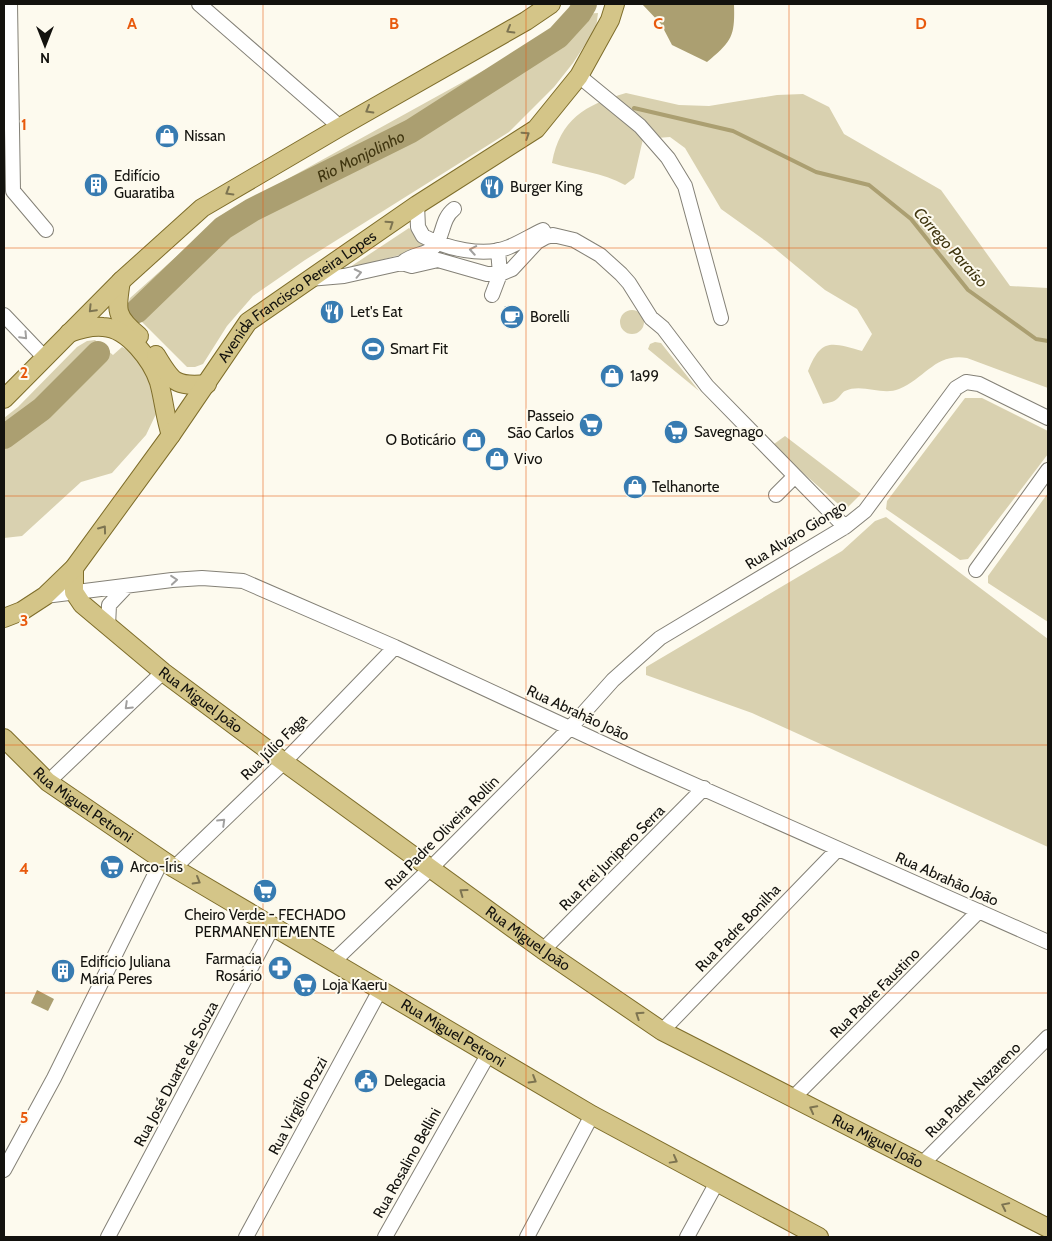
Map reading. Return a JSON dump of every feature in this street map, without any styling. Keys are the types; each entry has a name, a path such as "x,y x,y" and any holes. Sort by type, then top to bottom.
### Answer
{"main road":[{"path":"4,399 121,281 202,208 518,26 551,4"},
{"name":"Avenida Francisco Pereira Lopes","path":"4,618 22,611 45,596 74,568 208,384 248,322 417,205 536,129 579,76 610,20 615,4"},
{"path":"121,281 116,306 124,324 149,345 173,380 187,386 208,384"},
{"path":"69,333 81,329 105,326 119,332 140,349 158,381 164,414 171,435"},
{"path":"74,568 74,592"},
{"name":"Rua Miguel João","path":"74,592 82,604 163,672 544,950 662,1031 921,1165 1048,1228"},
{"name":"Rua Miguel Petroni","path":"4,738 48,782 168,864 592,1114 716,1184 819,1237"}],"street":[{"path":"10,4 14,191 46,230"},
{"path":"199,4 340,127"},
{"path":"579,76 640,126 668,158 685,186 721,318"},
{"path":"417,205 418,227 422,236 475,251 507,248 542,230 556,228 581,235 618,259 636,279 658,312 663,328"},
{"path":"402,263 409,256 432,249 438,242 443,223 454,209"},
{"path":"309,279 344,276 402,263 412,266 438,260 487,274 500,274 512,269 537,242 546,237 562,236 587,246 610,263 629,283 651,318 663,328 707,386 845,527"},
{"path":"562,236 589,259"},
{"path":"492,295 500,274 498,250"},
{"path":"4,315 45,358"},
{"name":"Rua Alvaro Giongo","path":"571,727 612,680 660,638 845,527 865,510 956,388 966,382 979,384 1048,418"},
{"path":"976,570 1048,470"},
{"path":"776,495 794,476"},
{"name":"Rua Abrahão João","path":"45,596 202,578 243,581 395,647 1048,942"},
{"path":"108,626 109,605 126,587"},
{"name":"Rua Júlio Faga","path":"4,1170 168,864 284,762 395,647"},
{"path":"48,782 163,672"},
{"name":"Rua Padre Oliveira Rollin","path":"334,961 431,868 571,727"},
{"name":"Rua Frei Junipero Serra","path":"544,950 704,788"},
{"name":"Rua Padre Bonilha","path":"662,1031 838,848"},
{"name":"Rua Padre Faustino","path":"793,1098 979,911"},
{"name":"Rua José Duarte de Souza","path":"108,1237 273,926"},
{"name":"Rua Virgílio Pozzi","path":"246,1237 380,990"},
{"name":"Rua Padre Nazareno","path":"921,1165 1048,1037"},
{"name":"Rua Rosalino Bellini","path":"385,1237 489,1053"},
{"path":"527,1237 592,1114"},
{"path":"687,1237 716,1184"}],"shaded area":[{"path":"642,4 734,4 734,24 730,38 722,49 707,62 672,45 661,24"},
{"path":"598,13 596,28 573,63 554,87 509,132 305,260 253,296 227,326 203,364 187,367 127,307 130,298 224,214 548,35 569,15"},
{"path":"626,93 679,105 709,106 777,95 803,94 829,107 844,134 941,190 1010,286 1048,288 1048,388 967,358 956,357 931,367 917,379 899,389 886,391 852,389 844,392 834,401 823,404 808,371 813,360 828,345 862,351 872,334 857,309 825,290 767,242 721,209 685,148 670,137 643,139 634,178 625,185 599,174 552,163 561,135 577,116 598,103"},
{"path":"409,228 426,244 425,248 350,267"},
{"path":"627,310 637,310 644,317 644,327 637,334 627,334 620,327 620,317"},
{"path":"95,340 113,355 122,347 137,355 148,372 156,414 146,435 112,473 81,482 22,536 4,538 4,418 18,407 77,347 87,341"},
{"path":"655,342 661,343 699,391 648,349 650,344"},
{"path":"965,398 982,398 1048,431 1048,454 968,559 960,560 886,509 887,501"},
{"path":"785,436 861,494 845,510 776,449 774,444"},
{"path":"1048,493 1048,622 988,583 988,576"},
{"path":"886,517 1048,639 1048,847 752,713 646,675 646,667 842,551 875,521"},
{"path":"37,990 54,999 48,1011 31,1003"}],"waterway":[{"name":"Rio Monjolinho","path":"137,311 223,228 252,210 411,131 558,37 579,14 585,4"},
{"name":"Córrego Paraíso","path":"634,108 733,131 816,172 869,185 911,219 968,290 1036,339 1048,341"},
{"name":"Rio Monjolinho","path":"4,437 42,409 98,353"}],"place":[{"name":"Nissan","path":"167,136"},
{"name":"Edifício Guaratiba","path":"96,185"},
{"name":"Burger King","path":"492,187"},
{"name":"Let's Eat","path":"332,312"},
{"name":"Borelli","path":"512,317"},
{"name":"Smart Fit","path":"373,349"},
{"name":"1a99","path":"612,376"},
{"name":"Passeio São Carlos","path":"591,425"},
{"name":"Savegnago","path":"676,432"},
{"name":"O Boticário","path":"474,440"},
{"name":"Vivo","path":"497,459"},
{"name":"Telhanorte","path":"635,487"},
{"name":"Arco-Íris","path":"112,867"},
{"name":"Cheiro Verde - FECHADO PERMANENTEMENTE","path":"265,891"},
{"name":"Farmacia Rosário","path":"280,968"},
{"name":"Edifício Juliana Maria Peres","path":"63,971"},
{"name":"Loja Kaeru","path":"305,985"},
{"name":"Delegacia","path":"366,1081"}]}
